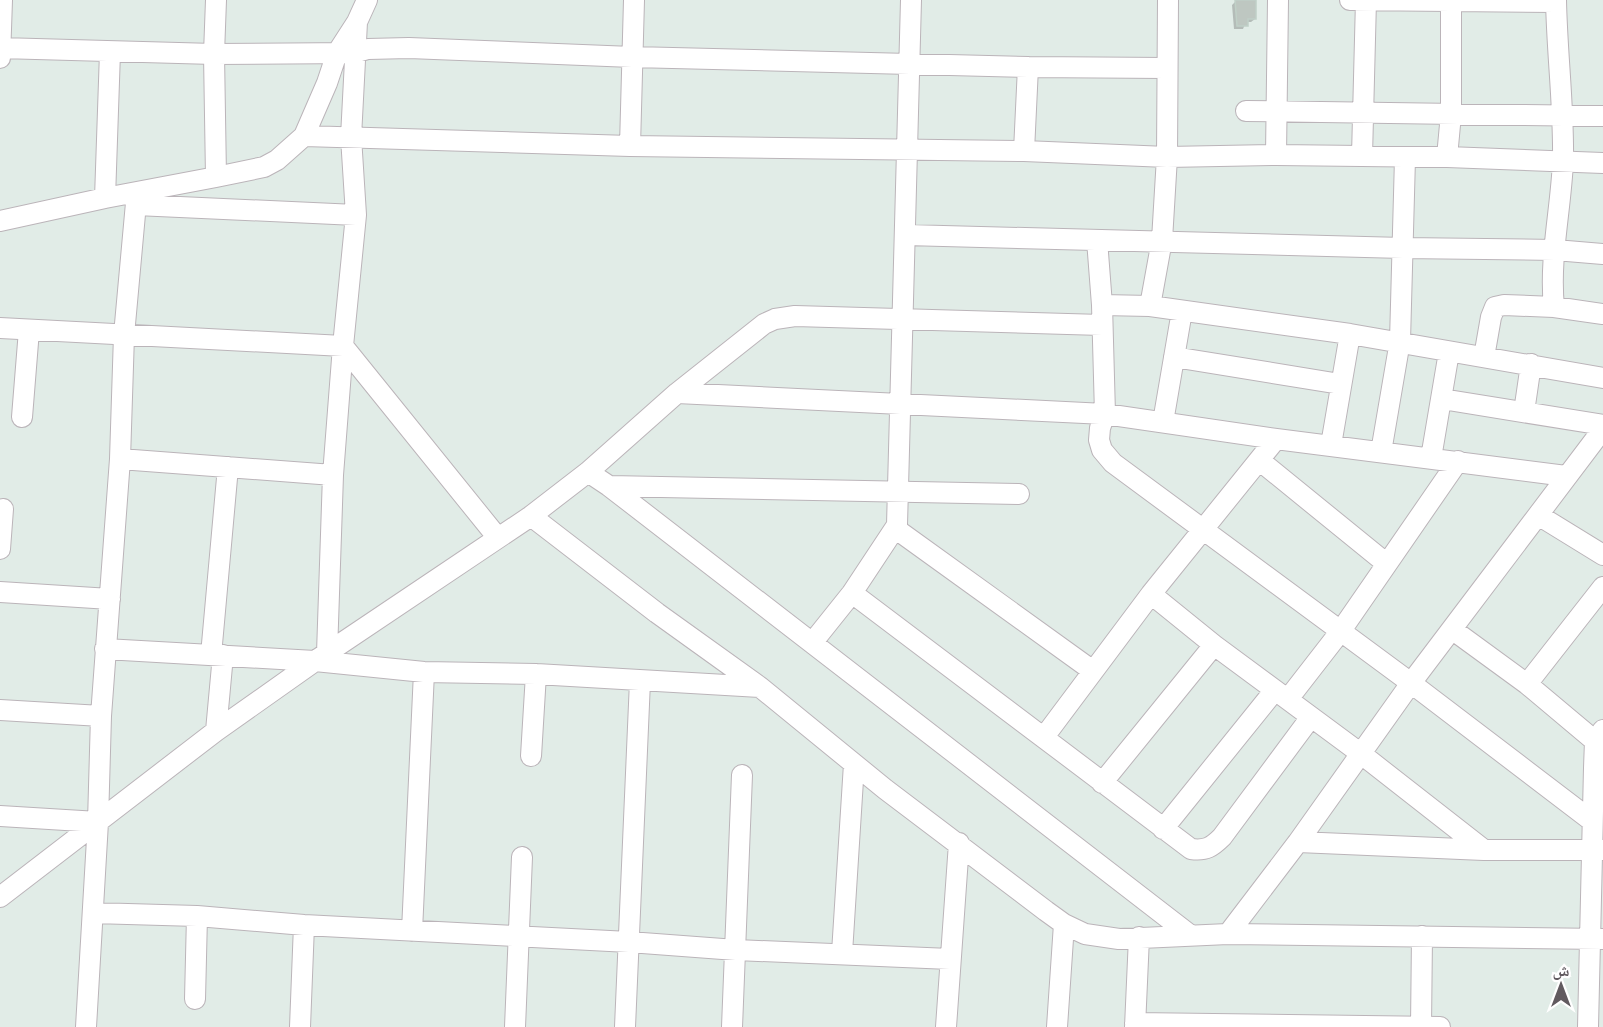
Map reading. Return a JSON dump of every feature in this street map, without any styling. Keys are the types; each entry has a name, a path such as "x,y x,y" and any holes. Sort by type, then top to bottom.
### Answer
{"street":[{"path":"0,58 2,0"},
{"path":"216,0 214,54 216,177"},
{"path":"137,198 264,167 277,160 304,136 327,83 346,53 367,0"},
{"path":"630,146 634,0"},
{"path":"812,643 852,593 896,529 899,492 911,0"},
{"path":"1150,306 1162,240 1167,157 1168,0"},
{"path":"1276,155 1278,0"},
{"path":"1350,0 1556,1 1563,116 1563,162 1553,276 1554,307"},
{"path":"1362,156 1365,0"},
{"path":"1447,157 1451,114 1451,0"},
{"path":"0,48 214,54 346,53 368,49 409,48 632,57 1028,67 1166,68"},
{"path":"105,198 110,52"},
{"path":"321,657 343,346 356,215 346,53"},
{"path":"1024,151 1028,67"},
{"path":"1246,111 1603,116"},
{"path":"304,136 630,146 1024,151 1167,157 1276,155 1447,157 1603,164"},
{"path":"1381,452 1400,341 1405,158"},
{"path":"0,221 105,198 137,198 356,215"},
{"path":"86,1027 105,649 120,459 124,335 137,198"},
{"path":"906,235 1556,250 1603,254"},
{"path":"1097,240 1102,305 1105,414 1100,428 1100,440 1102,450 1113,463 1204,528 1592,821"},
{"path":"1102,305 1150,306 1400,341 1449,352 1531,364 1603,378"},
{"path":"1484,357 1495,307 1504,305 1554,307 1603,314"},
{"path":"1163,422 1182,311"},
{"path":"0,897 216,731 321,657 531,516 588,472 676,393 756,330 776,319 795,316 1102,325"},
{"path":"0,328 343,346 498,538"},
{"path":"22,417 29,330"},
{"path":"1331,445 1350,334"},
{"path":"1431,458 1449,352"},
{"path":"1174,357 1340,384"},
{"path":"1524,412 1531,364"},
{"path":"676,393 900,402 1105,414 1276,439 1566,476"},
{"path":"1228,934 1298,842 1411,683 1603,427 1442,399"},
{"path":"1044,737 1152,594 1276,439"},
{"path":"120,459 333,475"},
{"path":"1259,460 1387,564"},
{"path":"1163,829 1340,632 1458,461"},
{"path":"216,731 217,655 228,467"},
{"path":"588,472 912,718 1190,935"},
{"path":"609,486 1019,495"},
{"path":"0,549 3,509"},
{"path":"1538,515 1603,555"},
{"path":"531,516 657,613 760,687 854,764 1064,924 1085,934 1119,939 1228,934 1596,939"},
{"path":"896,529 1093,671"},
{"path":"1527,684 1603,587"},
{"path":"0,592 110,599"},
{"path":"852,593 1191,849 1205,850 1212,847 1222,837 1311,717"},
{"path":"1152,594 1214,645 1360,753 1484,850"},
{"path":"1453,630 1599,735 1592,821 1597,850 1596,939 1588,1027"},
{"path":"1102,783 1214,645"},
{"path":"105,649 217,655 321,657 424,672 536,674 760,687"},
{"path":"412,931 424,672"},
{"path":"531,756 536,674"},
{"path":"625,1027 640,681"},
{"path":"0,710 101,716"},
{"path":"842,953 854,764"},
{"path":"732,1027 742,775"},
{"path":"0,816 98,822"},
{"path":"1298,842 1484,850 1597,850"},
{"path":"946,1027 959,843"},
{"path":"515,1027 522,856"},
{"path":"93,913 197,916 304,925 629,942 736,950 950,959"},
{"path":"195,999 197,916"},
{"path":"1057,1027 1064,924"},
{"path":"300,1027 304,925"},
{"path":"1421,1027 1422,936"},
{"path":"1139,937 1135,1025 1440,1027"}],"building":[{"path":"1235,0 1256,0 1256,19 1248,19 1248,26 1237,26"}]}
